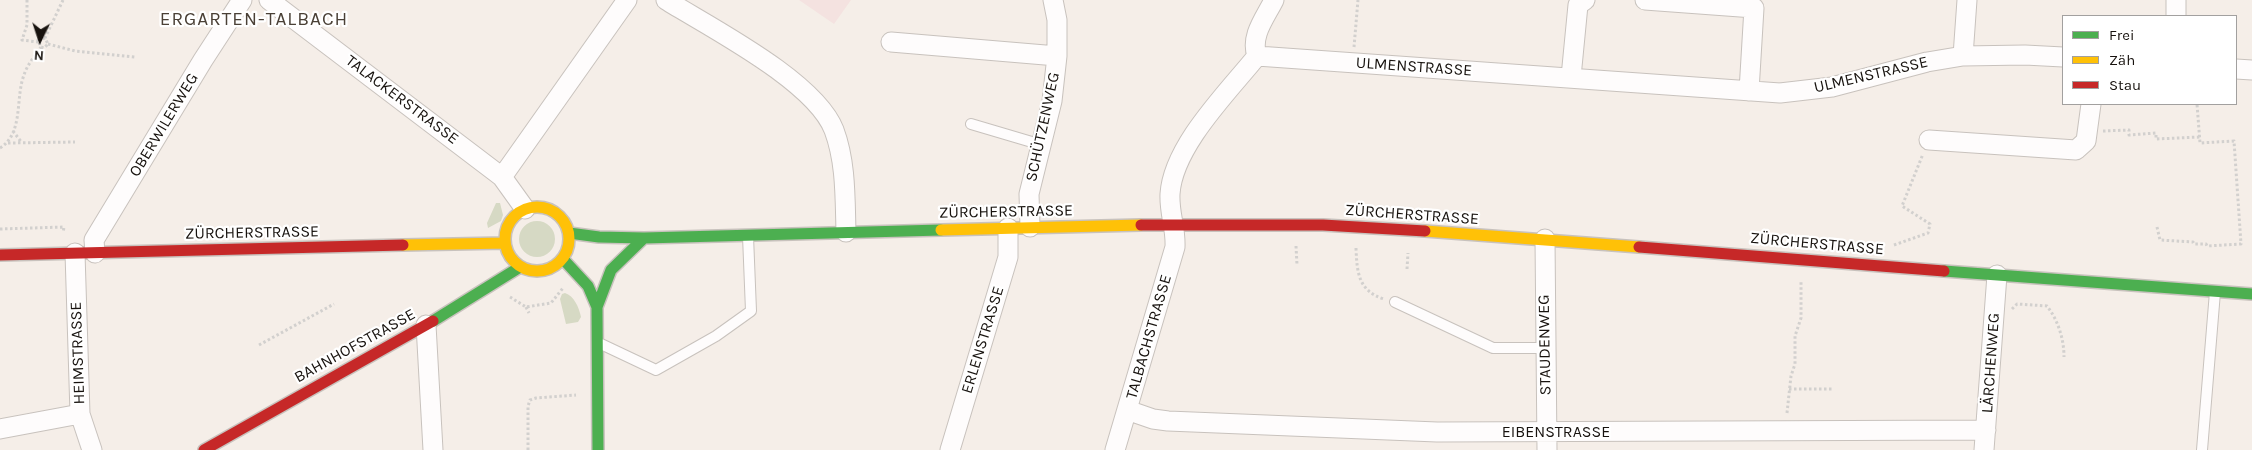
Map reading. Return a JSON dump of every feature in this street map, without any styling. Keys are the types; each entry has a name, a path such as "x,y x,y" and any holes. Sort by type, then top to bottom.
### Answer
{"main road":[{"path":"542,208 558,214 565,222 569,232 568,251 563,259 547,270 538,272 520,267 513,260 505,243 509,222 525,209 542,208"},
{"name":"ZÜRCHERSTRASSE","path":"569,232 599,237 644,238 1172,224 1356,228 1545,239 1801,261 2252,294"},
{"path":"597,307 611,270 644,238"},
{"name":"ZÜRCHERSTRASSE","path":"0,255 505,243"},
{"path":"563,259 593,290 597,307 598,450"},
{"name":"BAHNHOFSTRASSE","path":"204,450 426,325 520,267"}],"street":[{"name":"OBERWILERWEG","path":"95,252 94,240 201,63 242,0"},
{"name":"TALACKERSTRASSE","path":"268,0 502,177 525,209"},
{"path":"502,177 627,0"},
{"path":"666,0 790,78 816,103 833,128 841,154 846,232"},
{"name":"SCHÜTZENWEG","path":"1030,227 1029,194 1052,101 1057,56 1056,20 1053,0"},
{"path":"1172,224 1169,211 1172,182 1186,145 1257,56 1254,48 1255,38 1274,0"},
{"path":"1571,77 1578,6 1585,0"},
{"path":"1645,0 1754,8 1749,91"},
{"path":"1963,56 1968,0"},
{"path":"2176,0 2176,15"},
{"name":"SCHÜTZENWEG","path":"891,42 1057,56"},
{"name":"ULMENSTRASSE","path":"1257,56 1780,93 1832,87 1928,62 1963,56 2025,55 2062,57"},
{"path":"2237,69 2252,70"},
{"path":"1929,140 2076,150 2086,141 2091,105"},
{"name":"TALBACHSTRASSE","path":"1115,450 1174,253 1176,232 1172,224"},
{"name":"ERLENSTRASSE","path":"950,450 1008,257 1008,228"},
{"name":"STAUDENWEG","path":"1545,239 1544,348 1546,441"},
{"name":"HEIMSTRASSE","path":"75,253 80,414 92,450"},
{"name":"LÄRCHENWEG","path":"1984,450 1997,275"},
{"path":"426,325 433,450"},
{"name":"EIBENSTRASSE","path":"1127,410 1153,419 1402,431 1546,441 1986,430"},
{"path":"0,430 80,414"}],"lane":[{"path":"971,124 1042,145"},
{"path":"597,342 656,370 716,336 751,311 748,236"},
{"path":"2202,450 2215,291"},
{"path":"1395,302 1493,348 1544,348"}],"path":[{"path":"27,0 27,25 22,40 38,42"},
{"path":"48,44 46,38 63,0"},
{"path":"1354,35 1358,0"},
{"path":"38,42 40,38 46,38"},
{"path":"38,42 40,47"},
{"path":"40,47 44,48 48,44"},
{"path":"48,44 74,51 135,56"},
{"path":"8,143 13,131 24,74 40,47"},
{"path":"2157,226 2160,240 2193,242 2194,244 2206,244 2207,246 2241,244 2234,141 2200,143 2198,105"},
{"path":"2109,131 2129,130 2129,135 2156,133 2156,139 2200,136"},
{"path":"13,131 22,143"},
{"path":"1892,246 1928,233 1930,224 1902,206 1929,140"},
{"path":"0,148 8,143 75,142"},
{"path":"1356,228 1357,266 1361,283 1378,297 1395,302"},
{"path":"1786,416 1795,364 1795,336 1801,318 1801,261"},
{"path":"505,294 526,307 538,307 552,303 565,286"},
{"path":"259,344 334,304"},
{"path":"2008,314 2017,304 2047,306 2059,329 2064,346 2064,357"},
{"path":"526,307 529,314"},
{"path":"1789,390 1833,389"},
{"path":"528,450 528,406 530,400 598,393"}],"shaded area":[{"path":"799,0 851,0 834,24"}],"green space":[{"path":"496,203 500,203 503,215 501,221 488,228 487,223"},
{"path":"537,221 544,222 550,226 554,232 554,246 550,252 544,256 537,257 530,256 524,252 520,246 519,239 520,232 524,226 530,222"},
{"path":"565,293 573,299 577,306 581,317 578,322 566,324 560,299 562,294"}],"traffic: fast":[{"path":"569,233 599,237 644,238 941,230"},
{"path":"597,307 611,270 644,238"},
{"path":"563,259 588,286 597,307 598,450"},
{"path":"433,321 520,267"},
{"path":"1944,271 2252,294"}],"traffic: slow":[{"path":"531,207 543,207 560,216 567,227 569,239 567,251 560,262 543,271 531,271 519,266 510,257 505,245 505,233 510,221 519,212 531,207"},
{"path":"941,230 1141,225"},
{"path":"1425,231 1639,247"},
{"path":"403,245 505,243"}],"traffic: jam":[{"path":"1141,225 1323,225 1425,231"},
{"path":"0,255 403,245"},
{"path":"1639,247 1944,271"},
{"path":"204,450 433,321"}],"district":[{"name":"ERGARTEN-TALBACH","path":"254,20"}]}
